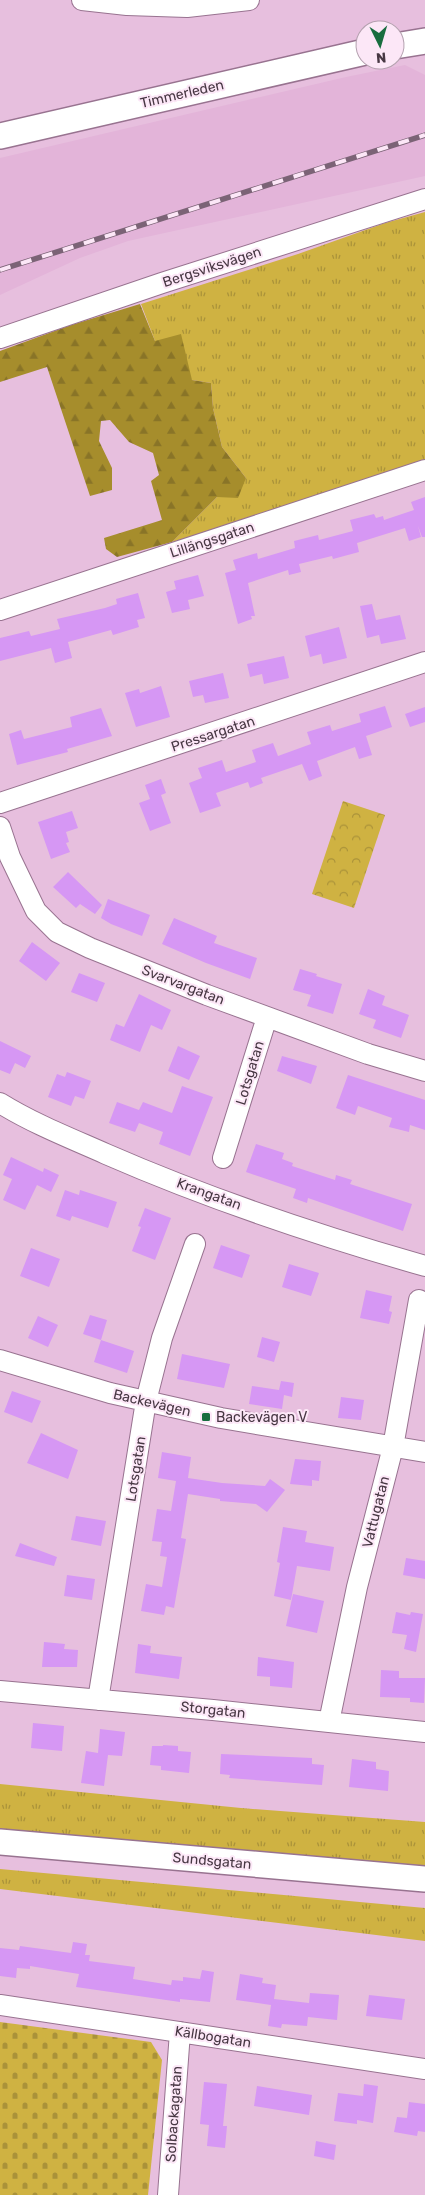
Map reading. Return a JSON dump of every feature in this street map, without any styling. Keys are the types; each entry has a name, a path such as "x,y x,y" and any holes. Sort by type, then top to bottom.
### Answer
{"main road":[{"path":"405,44 425,41"},
{"name":"Timmerleden","path":"0,136 355,54"},
{"name":"Sundsgatan","path":"0,1842 425,1879"}],"street":[{"path":"82,0 127,5 187,7 249,0"},
{"name":"Bergsviksvägen","path":"0,338 162,283 425,199"},
{"name":"Lillängsgatan","path":"0,610 425,470"},
{"name":"Pressargatan","path":"0,803 425,662"},
{"name":"Svarvargatan","path":"0,827 10,857 36,911 57,932 171,981 368,1054 425,1071"},
{"name":"Lotsgatan","path":"223,1158 268,1017"},
{"name":"Krangatan","path":"0,1103 25,1118 148,1172 367,1249 425,1266"},
{"name":"Lotsgatan","path":"98,1700 146,1401 162,1338 195,1244"},
{"name":"Vattugatan","path":"329,1722 357,1587 393,1447 419,1300"},
{"name":"Backevägen","path":"0,1360 110,1393 221,1418 425,1452"},
{"name":"Storgatan","path":"0,1691 425,1732"},
{"name":"Källbogatan","path":"0,2006 425,2069"},
{"name":"Solbackagatan","path":"168,2195 180,2032"}],"shaded area":[{"path":"405,65 425,75 425,176 128,241 80,258 0,295 0,158 380,70 405,70"}],"green space":[{"path":"425,212 425,460 226,527 172,542 217,497 246,478 222,447 213,408 211,383 192,380 155,341 141,304 298,254 385,223"},
{"path":"140,304 155,341 181,334 192,380 211,383 213,408 222,447 246,478 238,498 217,497 172,542 117,557 106,549 104,538 162,520 151,481 159,475 153,453 129,442 110,420 101,421 99,441 112,468 112,490 90,496 47,367 0,382 0,351 71,325"},
{"path":"343,801 385,815 354,908 312,894"},
{"path":"0,1784 241,1808 425,1822 425,1868 0,1830"},
{"path":"0,1869 425,1908 425,1941 0,1889"},
{"path":"0,2022 151,2042 162,2060 148,2195 0,2195"}],"building":[{"path":"425,497 425,537 422,537 418,526 421,537 409,541 405,528 357,543 359,552 333,559 332,556 299,564 301,572 289,575 288,570 248,583 255,616 251,616 252,619 238,624 225,573 236,570 233,560 257,553 258,559 295,548 294,541 318,535 319,540 353,531 350,520 374,514 376,518 383,516 384,520 414,510 411,502"},
{"path":"198,575 204,596 188,600 190,609 172,613 166,592 176,589 174,581"},
{"path":"138,593 145,618 137,620 139,627 113,635 111,630 68,642 72,658 55,663 51,648 0,661 0,638 29,631 31,636 60,629 57,619 105,608 117,604 116,599"},
{"path":"372,604 376,620 400,615 406,639 381,644 379,635 367,638 360,606"},
{"path":"339,627 347,658 323,664 321,654 310,657 305,636"},
{"path":"284,656 289,678 264,684 262,674 250,677 247,664"},
{"path":"223,673 229,698 205,703 203,695 193,697 189,681"},
{"path":"161,686 170,717 136,727 125,693 139,689 140,693"},
{"path":"385,706 392,727 366,736 372,755 359,759 355,747 317,761 322,776 309,781 302,764 261,778 263,783 250,788 248,782 216,793 221,806 200,813 189,783 202,778 198,768 222,760 226,772 256,762 252,750 273,743 278,756 311,744 307,732 330,725 332,731 361,722 359,714"},
{"path":"425,707 425,722 410,727 405,714"},
{"path":"101,708 112,736 67,749 68,752 17,765 9,734 21,730 24,739 72,727 70,717"},
{"path":"161,779 166,793 161,795 171,823 150,831 139,803 150,799 145,785"},
{"path":"72,811 78,828 66,832 69,842 66,843 70,852 51,859 38,822"},
{"path":"68,872 102,905 95,914 80,904 76,908 53,887"},
{"path":"108,899 150,915 142,936 101,918"},
{"path":"174,918 217,936 214,943 257,958 250,979 162,944"},
{"path":"32,942 60,963 46,981 19,961"},
{"path":"300,969 342,984 333,1014 307,1006 311,995 293,990"},
{"path":"79,973 105,983 97,1002 71,992"},
{"path":"368,989 385,996 382,1005 409,1015 401,1038 373,1028 376,1020 359,1014"},
{"path":"139,994 171,1010 162,1030 151,1025 140,1052 110,1040 116,1024 124,1027"},
{"path":"0,1041 31,1056 25,1068 15,1063 10,1074 0,1070"},
{"path":"178,1046 200,1056 189,1080 168,1071"},
{"path":"282,1056 317,1066 311,1084 277,1071"},
{"path":"67,1072 91,1081 84,1099 75,1096 71,1106 48,1097 57,1074 65,1077"},
{"path":"348,1075 425,1100 425,1130 410,1125 409,1132 389,1127 392,1118 358,1106 355,1115 336,1108"},
{"path":"182,1086 213,1097 190,1156 159,1144 163,1132 139,1123 135,1132 109,1123 117,1102 139,1110 143,1102 172,1113"},
{"path":"256,1144 284,1153 282,1159 293,1163 292,1166 335,1180 336,1175 352,1180 350,1184 412,1204 403,1231 308,1198 307,1203 293,1198 296,1189 246,1172"},
{"path":"11,1157 43,1172 44,1168 59,1175 51,1192 37,1185 25,1210 3,1200 12,1179 3,1175"},
{"path":"65,1190 79,1195 80,1190 117,1202 108,1228 72,1216 70,1221 56,1216"},
{"path":"145,1208 171,1218 155,1260 132,1251 141,1227 138,1226"},
{"path":"221,1245 250,1255 242,1278 213,1268"},
{"path":"31,1248 60,1259 49,1287 20,1276"},
{"path":"289,1264 319,1273 311,1296 282,1287"},
{"path":"366,1290 392,1296 389,1311 392,1312 389,1324 360,1318"},
{"path":"90,1315 107,1320 101,1340 83,1334"},
{"path":"38,1316 58,1325 48,1347 28,1338"},
{"path":"262,1337 280,1342 274,1362 257,1357"},
{"path":"101,1340 134,1351 127,1373 94,1362"},
{"path":"182,1354 230,1364 224,1388 177,1379"},
{"path":"281,1381 294,1383 292,1397 284,1395 282,1409 249,1404 252,1386 279,1390"},
{"path":"12,1391 41,1401 32,1423 4,1412"},
{"path":"341,1397 364,1400 361,1420 338,1418"},
{"path":"41,1433 78,1450 68,1479 27,1463"},
{"path":"162,1452 191,1457 188,1478 265,1486 270,1479 285,1490 267,1512 256,1504 220,1501 220,1499 188,1494 181,1538 186,1539 174,1608 166,1606 164,1615 141,1611 146,1584 162,1587 167,1557 160,1556 162,1542 152,1541 157,1509 171,1511 176,1481 158,1478"},
{"path":"295,1459 321,1461 319,1481 312,1480 312,1486 290,1484"},
{"path":"76,1516 106,1521 101,1546 71,1540"},
{"path":"283,1527 307,1531 305,1542 334,1547 330,1571 297,1566 291,1600 274,1596 280,1563 277,1562"},
{"path":"20,1543 57,1557 54,1566 15,1556"},
{"path":"406,1558 425,1561 425,1579 403,1575"},
{"path":"67,1575 95,1579 92,1600 64,1596"},
{"path":"293,1594 324,1601 317,1633 286,1626"},
{"path":"396,1612 410,1615 411,1612 423,1614 416,1652 404,1649 407,1635 392,1633"},
{"path":"44,1642 65,1644 64,1649 78,1650 77,1667 42,1667"},
{"path":"138,1644 151,1646 150,1653 182,1657 179,1679 135,1673"},
{"path":"258,1657 294,1662 292,1688 270,1686 270,1677 257,1676"},
{"path":"381,1670 399,1671 399,1678 425,1678 424,1703 410,1702 410,1698 380,1697"},
{"path":"33,1723 64,1726 62,1751 31,1748"},
{"path":"100,1729 125,1732 122,1756 108,1755 104,1786 81,1783 86,1751 98,1753"},
{"path":"152,1746 178,1746 178,1751 191,1752 189,1773 161,1770 161,1766 150,1765"},
{"path":"221,1754 312,1758 312,1764 324,1765 322,1785 229,1778 230,1775 220,1774"},
{"path":"352,1759 376,1762 376,1769 389,1771 388,1791 349,1787"},
{"path":"73,1942 87,1944 85,1955 90,1955 89,1961 135,1967 133,1979 171,1985 172,1980 183,1981 183,1977 200,1979 202,1970 214,1972 210,2002 180,1999 180,2002 76,1987 79,1974 30,1966 30,1969 17,1968 16,1978 0,1976 0,1948 19,1950 20,1946 71,1953"},
{"path":"240,1974 263,1978 262,1983 276,1985 274,1999 309,2003 310,1993 339,1995 337,2020 308,2017 307,2026 282,2024 281,2028 268,2026 271,2005 236,2000"},
{"path":"369,1995 405,1999 402,2020 366,2016"},
{"path":"204,2082 227,2084 223,2126 227,2126 225,2148 207,2146 209,2125 200,2124"},
{"path":"364,2084 378,2086 373,2123 357,2120 357,2124 334,2121 338,2093 363,2096"},
{"path":"257,2086 312,2095 309,2115 254,2106"},
{"path":"409,2102 425,2104 425,2132 418,2131 417,2136 394,2132 397,2117 407,2118"},
{"path":"316,2141 336,2145 334,2160 314,2156"}],"railway":[{"path":"0,270 425,135"}],"place":[{"name":"Backevägen V","path":"206,1417"}]}
